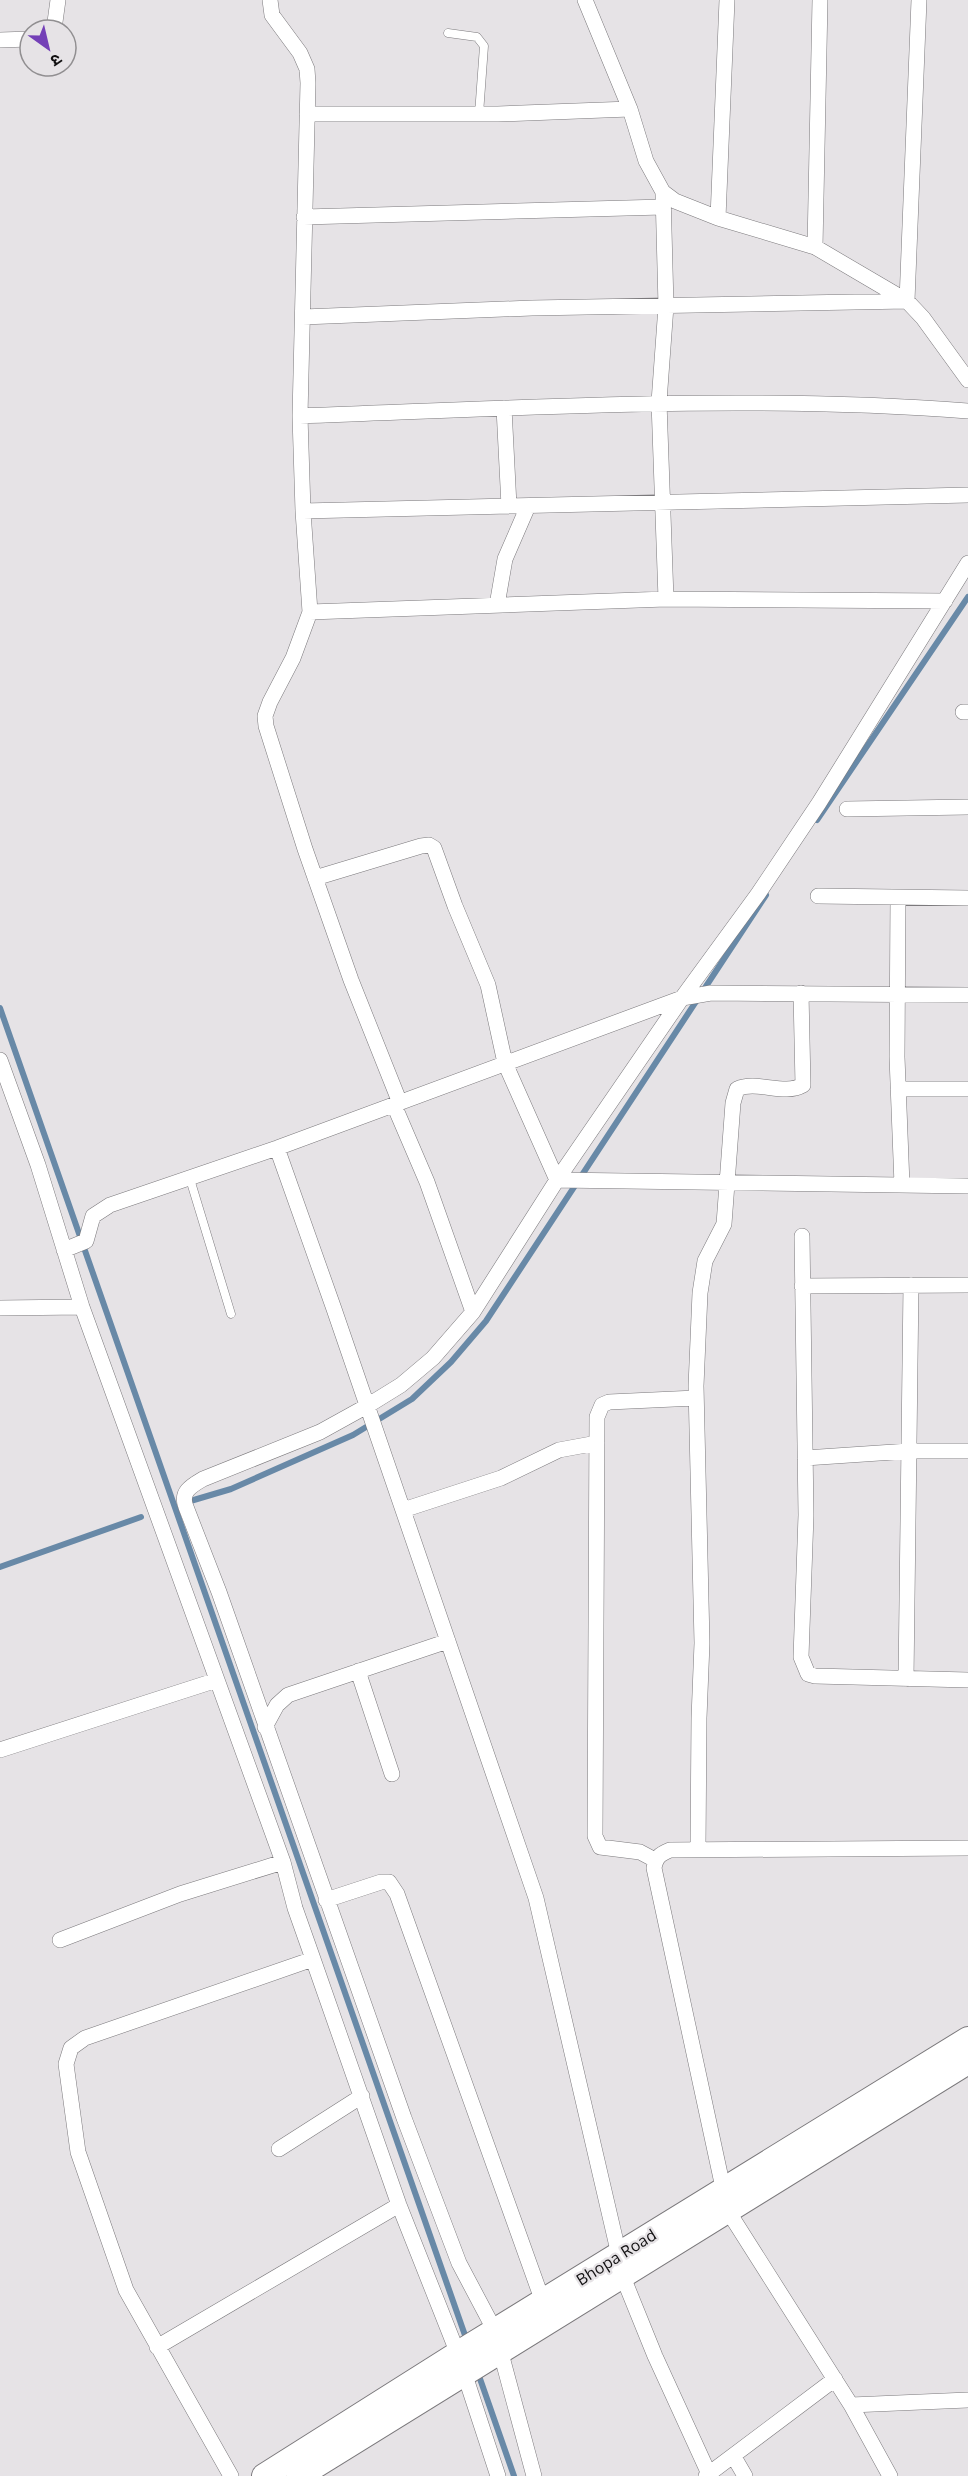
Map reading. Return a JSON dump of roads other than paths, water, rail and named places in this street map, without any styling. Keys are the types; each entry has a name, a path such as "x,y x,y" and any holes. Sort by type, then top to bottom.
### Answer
{"main road":[{"name":"Bhopa Road","path":"264,2476 494,2343 621,2266 725,2201 968,2039"},
{"name":"Bhopa Road","path":"725,2201 968,2062"},
{"name":"Bhopa Road","path":"494,2343 543,2302 621,2266"},
{"name":"Bhopa Road","path":"299,2476 463,2361"}],"street":[{"path":"56,18 58,0"},
{"path":"270,0 272,15 300,53 307,69 300,416 303,511 310,612 293,658 270,702 266,726 351,980 473,1312"},
{"path":"585,0 630,109 646,161 663,199 666,306 659,402 666,599"},
{"path":"718,218 727,0"},
{"path":"815,248 820,0"},
{"path":"907,301 919,0"},
{"path":"0,40 18,39"},
{"path":"307,114 478,114 630,109"},
{"path":"304,217 663,199 675,201 718,218 815,248 907,301 923,318 968,380"},
{"path":"303,316 532,308 907,301"},
{"path":"300,416 659,402 968,411"},
{"path":"504,408 509,506"},
{"path":"303,511 968,495"},
{"path":"497,605 506,559 528,506"},
{"path":"534,2476 494,2343 459,2263 404,2118 183,1496 186,1491 203,1479 369,1413 433,1358 473,1312 819,802 968,563"},
{"path":"310,612 666,599 945,601"},
{"path":"847,809 968,807"},
{"path":"315,878 421,846 429,845 434,848 488,985 506,1063 562,1180"},
{"path":"818,896 968,898"},
{"path":"898,898 898,1089 902,1185"},
{"path":"75,1246 87,1238 93,1216 98,1211 152,1189 190,1179 277,1148 688,997 711,993 968,995"},
{"path":"698,1849 702,1643 696,1398 702,1276 710,1250 723,1230 733,1103 737,1089 752,1086 794,1088 803,1085 801,993"},
{"path":"2,1068 38,1165 75,1246 82,1307 283,1863 313,1959 399,2205 463,2361 498,2476"},
{"path":"898,1089 968,1089"},
{"path":"277,1148 536,1898 621,2266 655,2356 708,2475 835,2379"},
{"path":"562,1180 968,1186"},
{"path":"802,1236 806,1515 801,1657 804,1667 808,1674 815,1676 968,1680"},
{"path":"906,1679 911,1285"},
{"path":"802,1286 968,1285"},
{"path":"0,1308 82,1307"},
{"path":"656,1860 640,1852 600,1847 595,1836 597,1417 602,1405 609,1402 696,1398"},
{"path":"403,1510 501,1478 559,1450 597,1443"},
{"path":"805,1458 909,1451 968,1451"},
{"path":"265,1727 277,1705 288,1695 448,1641"},
{"path":"358,1671 392,1774"},
{"path":"0,1750 217,1680"},
{"path":"890,2476 851,2405 725,2201 654,1868 660,1854 670,1850 968,1848"},
{"path":"60,1940 180,1894 283,1863"},
{"path":"326,1900 381,1882 389,1882 397,1894 543,2302"},
{"path":"231,2476 126,2290 78,2152 66,2064 71,2048 85,2038 313,1959"},
{"path":"279,2149 362,2096"},
{"path":"158,2348 399,2205"},
{"path":"851,2405 968,2400"},
{"path":"734,2457 745,2476"}],"lane":[{"path":"448,33 477,37 484,46 478,114"},
{"path":"190,1179 231,1314"}],"waterway":[{"path":"817,820 968,597"},
{"path":"187,1502 231,1489 353,1435 412,1399 451,1362 486,1321 766,895"},
{"path":"0,1008 467,2341"},
{"path":"0,1567 141,1517"},
{"path":"478,2373 514,2476"}]}
